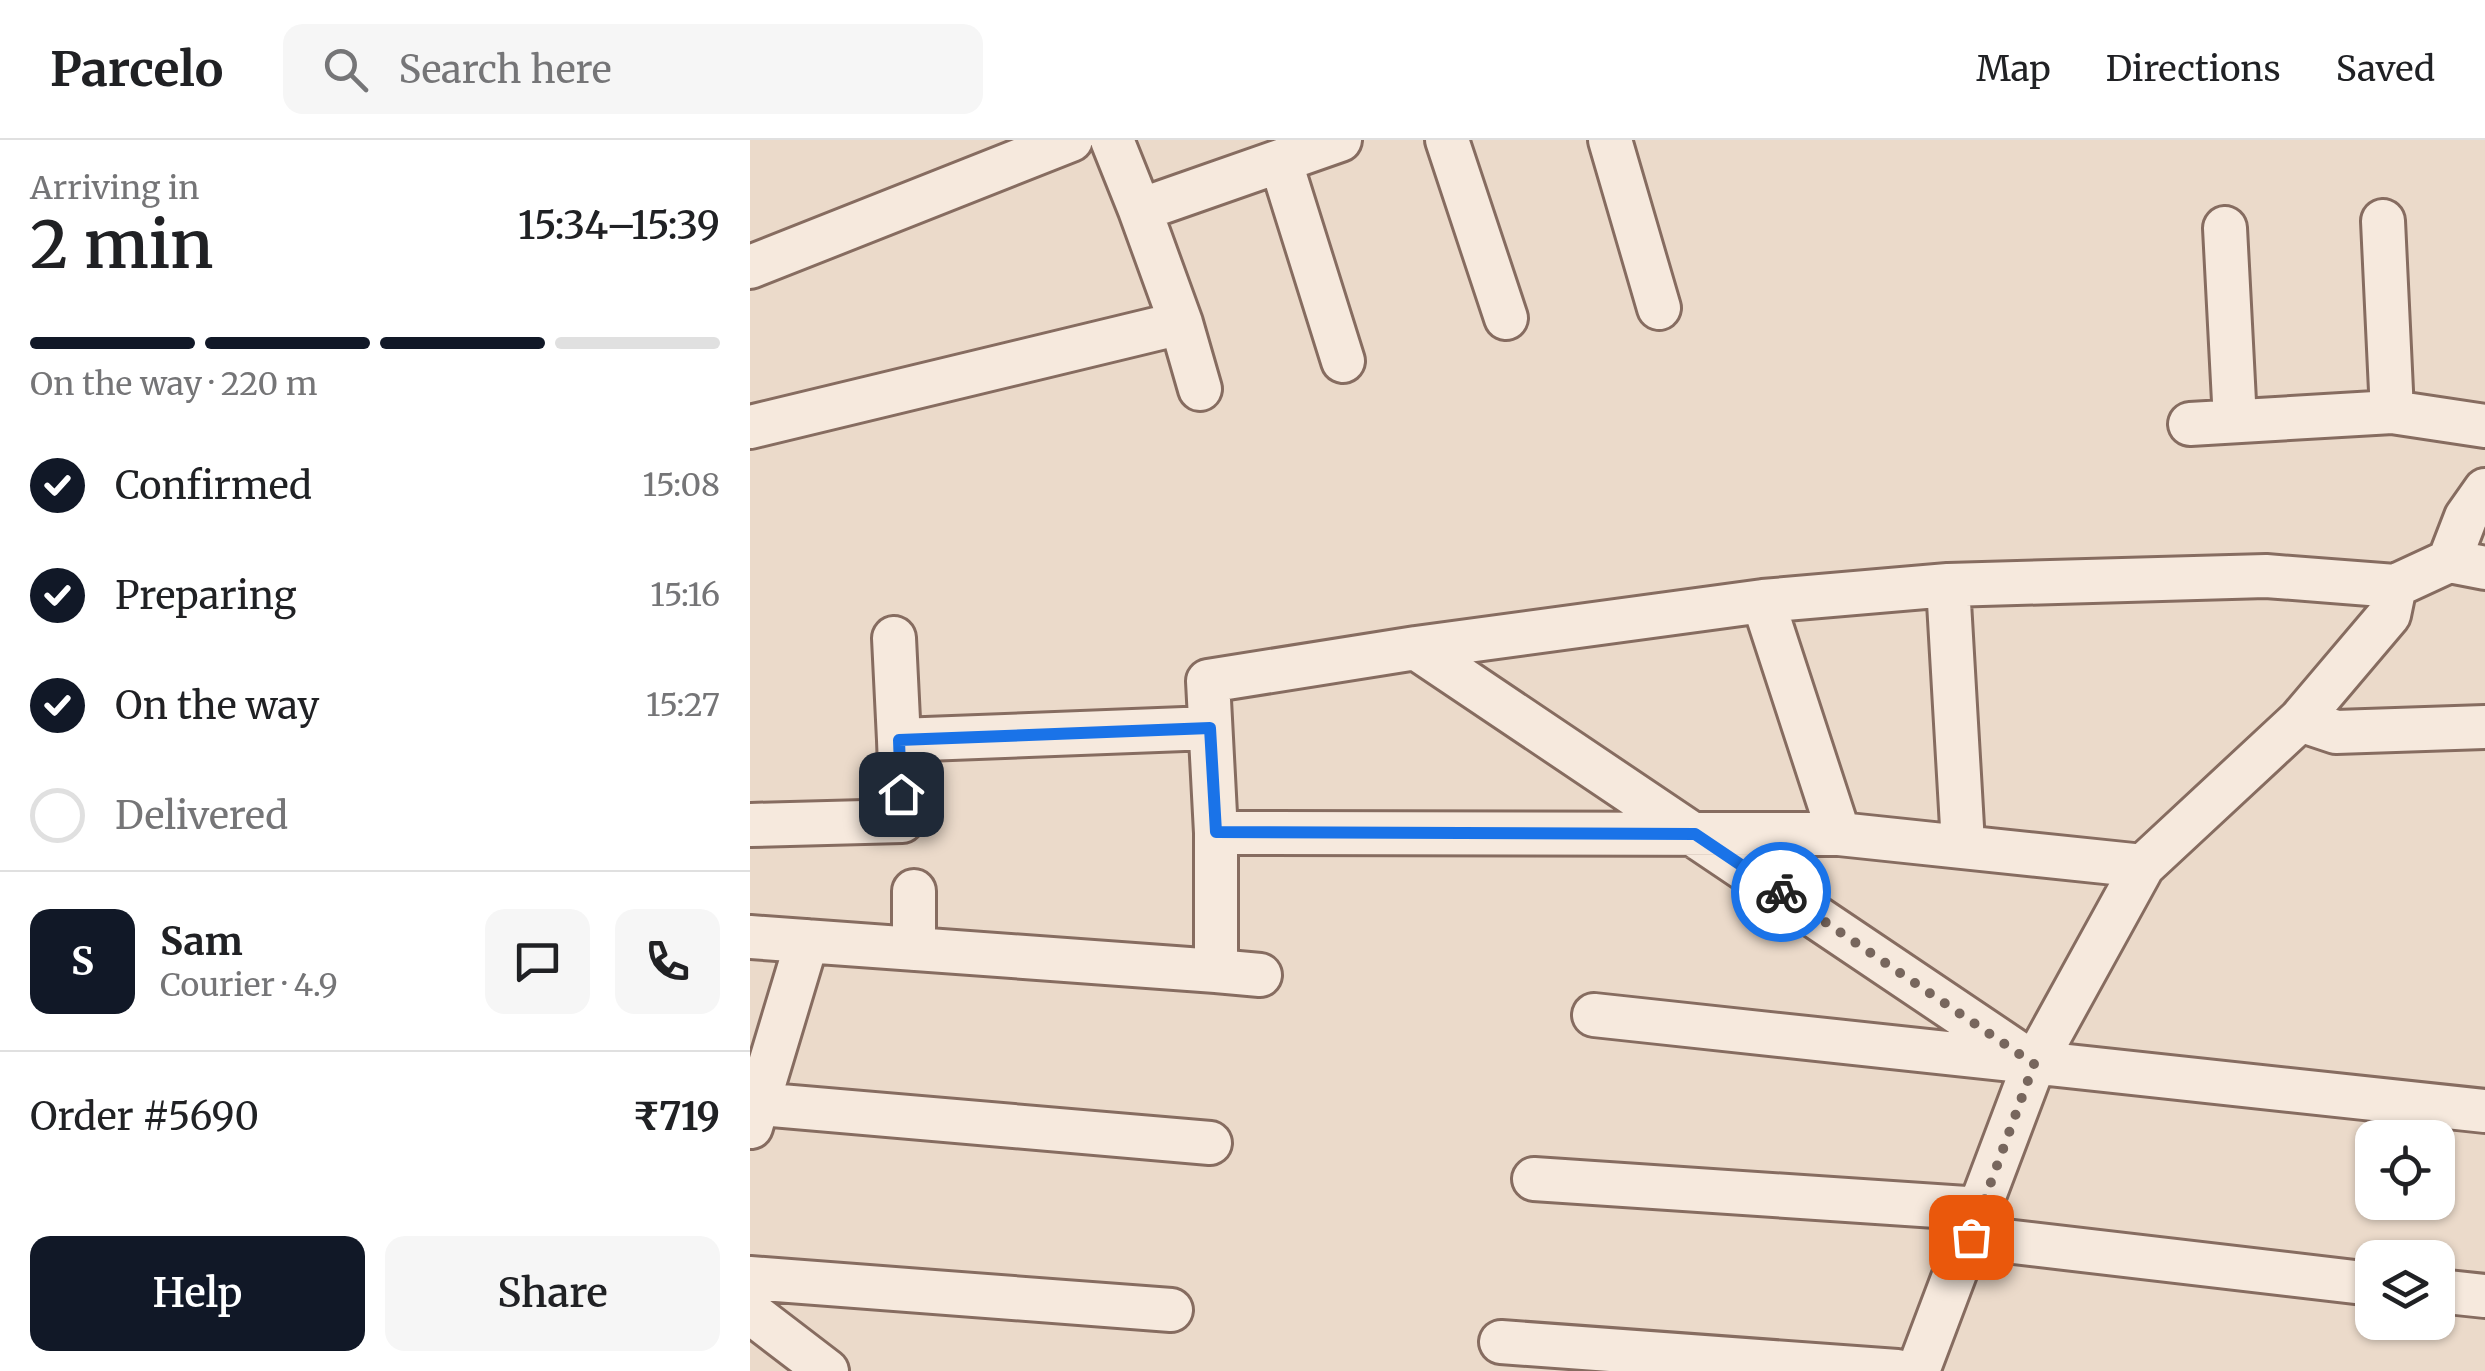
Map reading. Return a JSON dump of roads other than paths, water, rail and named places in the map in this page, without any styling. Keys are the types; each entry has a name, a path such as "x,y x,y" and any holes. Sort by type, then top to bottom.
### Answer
{"street":[{"path":"750,267 1071,140"},
{"path":"1112,140 1180,323 1200,389"},
{"path":"1140,210 1340,140"},
{"path":"1447,140 1506,318"},
{"path":"1610,140 1659,308"},
{"path":"1281,163 1343,361"},
{"path":"2383,221 2392,412"},
{"path":"2225,228 2235,421"},
{"path":"750,427 1180,323"},
{"path":"2190,424 2392,412 2485,426"},
{"path":"1216,971 1216,832 1208,681 1416,648 1764,601 1948,585 2266,576 2394,586 2467,564 2466,517 2485,490"},
{"path":"1948,585 1963,844"},
{"path":"1918,1371 2034,1064 2142,866 2300,720 2389,615 2394,586"},
{"path":"1764,601 1839,834"},
{"path":"750,825 902,821 894,638"},
{"path":"1416,648 2034,1064"},
{"path":"2300,720 2336,732 2485,727"},
{"path":"899,740 1210,728"},
{"path":"1216,832 1839,834 1963,844 2142,866"},
{"path":"914,891 914,949"},
{"path":"750,937 1260,975"},
{"path":"807,941 755,1117 1210,1144"},
{"path":"1594,1015 2485,1111"},
{"path":"1534,1179 1976,1223 2355,1281"},
{"path":"750,1278 1172,1310"},
{"path":"2455,1292 2485,1296"},
{"path":"750,1312 827,1371"},
{"path":"1500,1342 1897,1371"}]}
